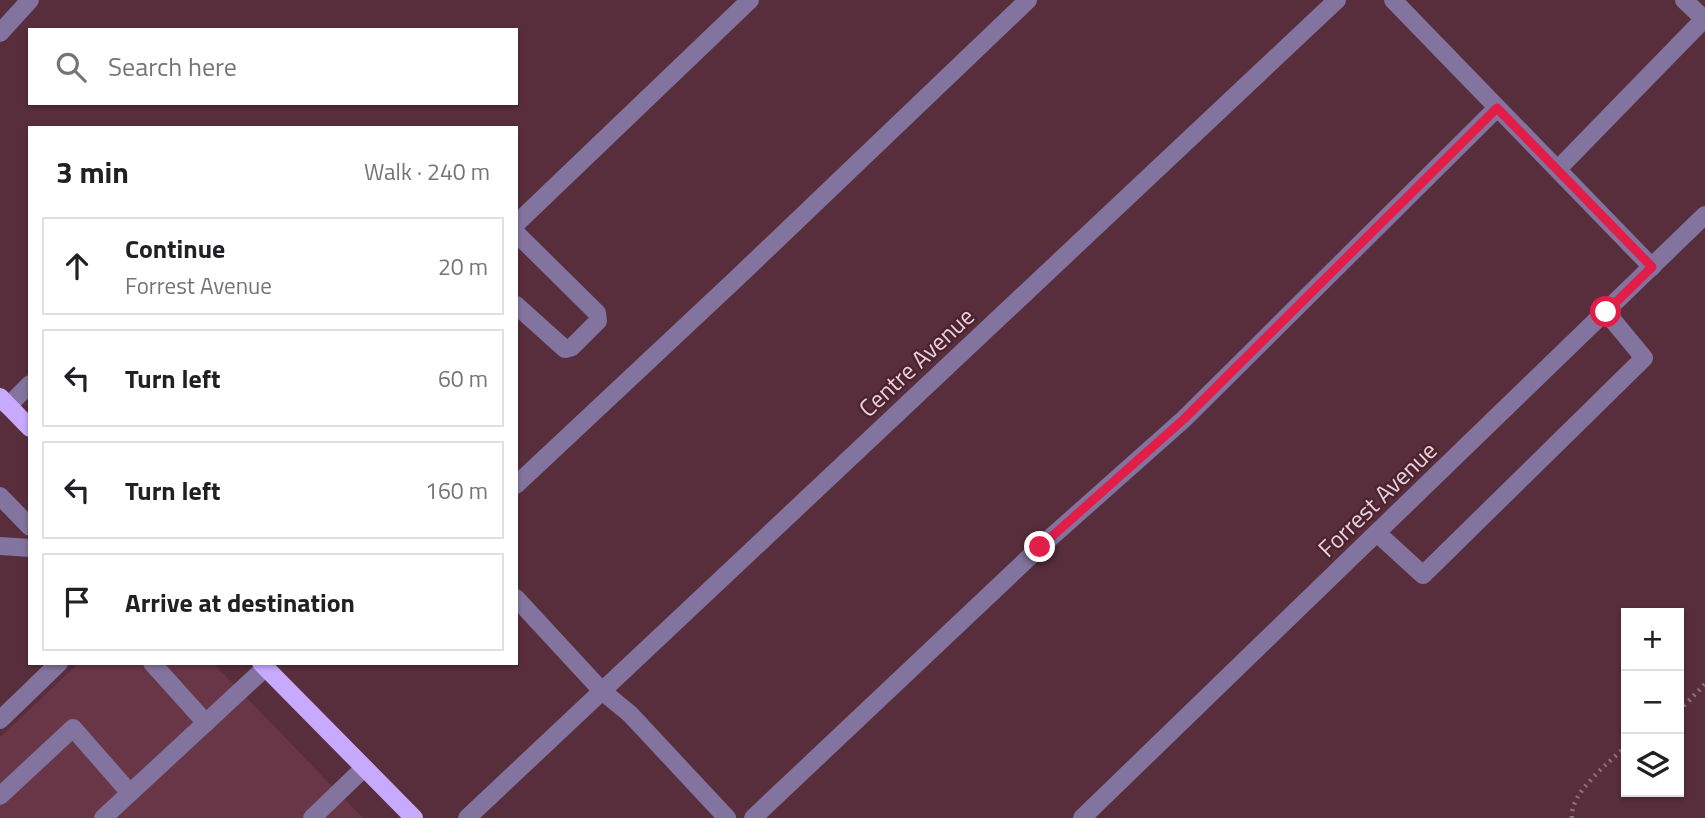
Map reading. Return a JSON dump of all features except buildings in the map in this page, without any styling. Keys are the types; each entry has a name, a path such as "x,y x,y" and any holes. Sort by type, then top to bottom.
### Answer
{"main road":[{"path":"4,401 28,426"},
{"path":"263,666 414,818"}],"street":[{"path":"0,33 30,0"},
{"path":"518,222 750,0"},
{"path":"518,483 1028,0"},
{"name":"Centre Avenue","path":"467,818 1337,0"},
{"path":"1393,0 1652,267"},
{"path":"1558,169 1704,20 1684,0"},
{"path":"753,818 1040,547 1184,419 1497,108"},
{"name":"Forrest Avenue","path":"1082,818 1705,215"},
{"path":"518,235 597,313 598,321 572,347 565,349 518,307"},
{"path":"1377,533 1423,575 1644,358 1606,312"},
{"path":"4,401 28,385"},
{"path":"0,496 28,525"},
{"path":"0,545 28,548"},
{"path":"518,600 602,691 630,714 727,818"},
{"path":"0,720 57,665"},
{"path":"154,665 206,723"},
{"path":"103,818 263,666"},
{"path":"0,796 73,728 130,793"},
{"path":"312,818 364,768"}],"path":[{"path":"1684,705 1705,684"},
{"path":"1572,818 1571,810 1579,794 1621,751"}],"shaded area":[{"path":"77,665 215,665 363,818 0,818 0,737"}],"route":[{"path":"1040,547 1184,419 1497,108 1652,267 1606,312"}]}
